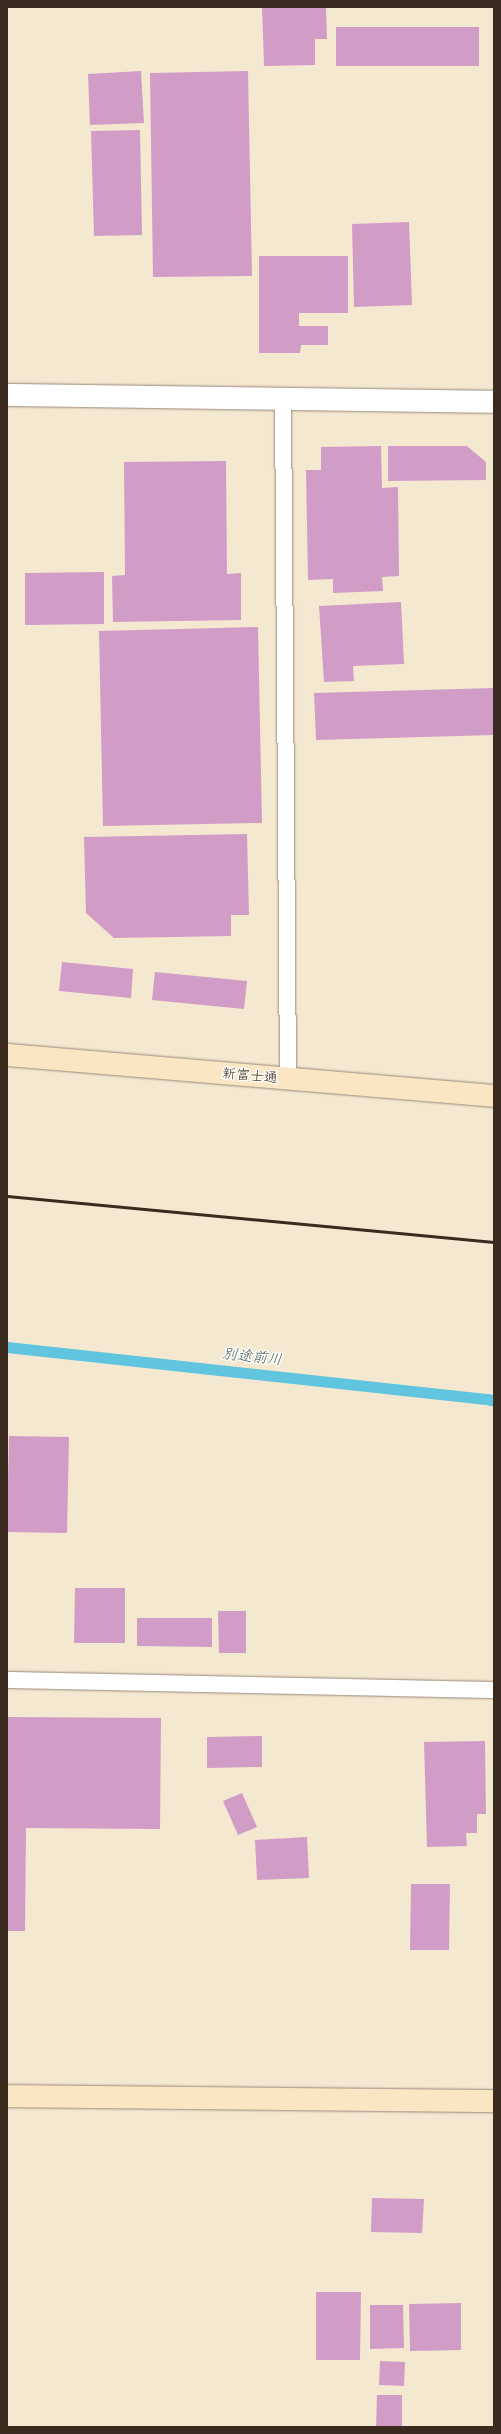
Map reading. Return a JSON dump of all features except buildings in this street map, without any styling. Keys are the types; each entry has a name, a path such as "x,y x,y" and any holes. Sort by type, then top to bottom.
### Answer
{"street":[{"path":"7,395 494,402"},
{"name":"新富士通","path":"7,1055 494,1096"},
{"path":"7,2096 494,2101"}],"lane":[{"path":"283,399 288,1079"},
{"path":"7,1680 494,1690"}],"waterway":[{"name":"別途前川","path":"7,1347 488,1399 494,1401"}],"railway":[{"path":"7,1196 494,1242"}]}
